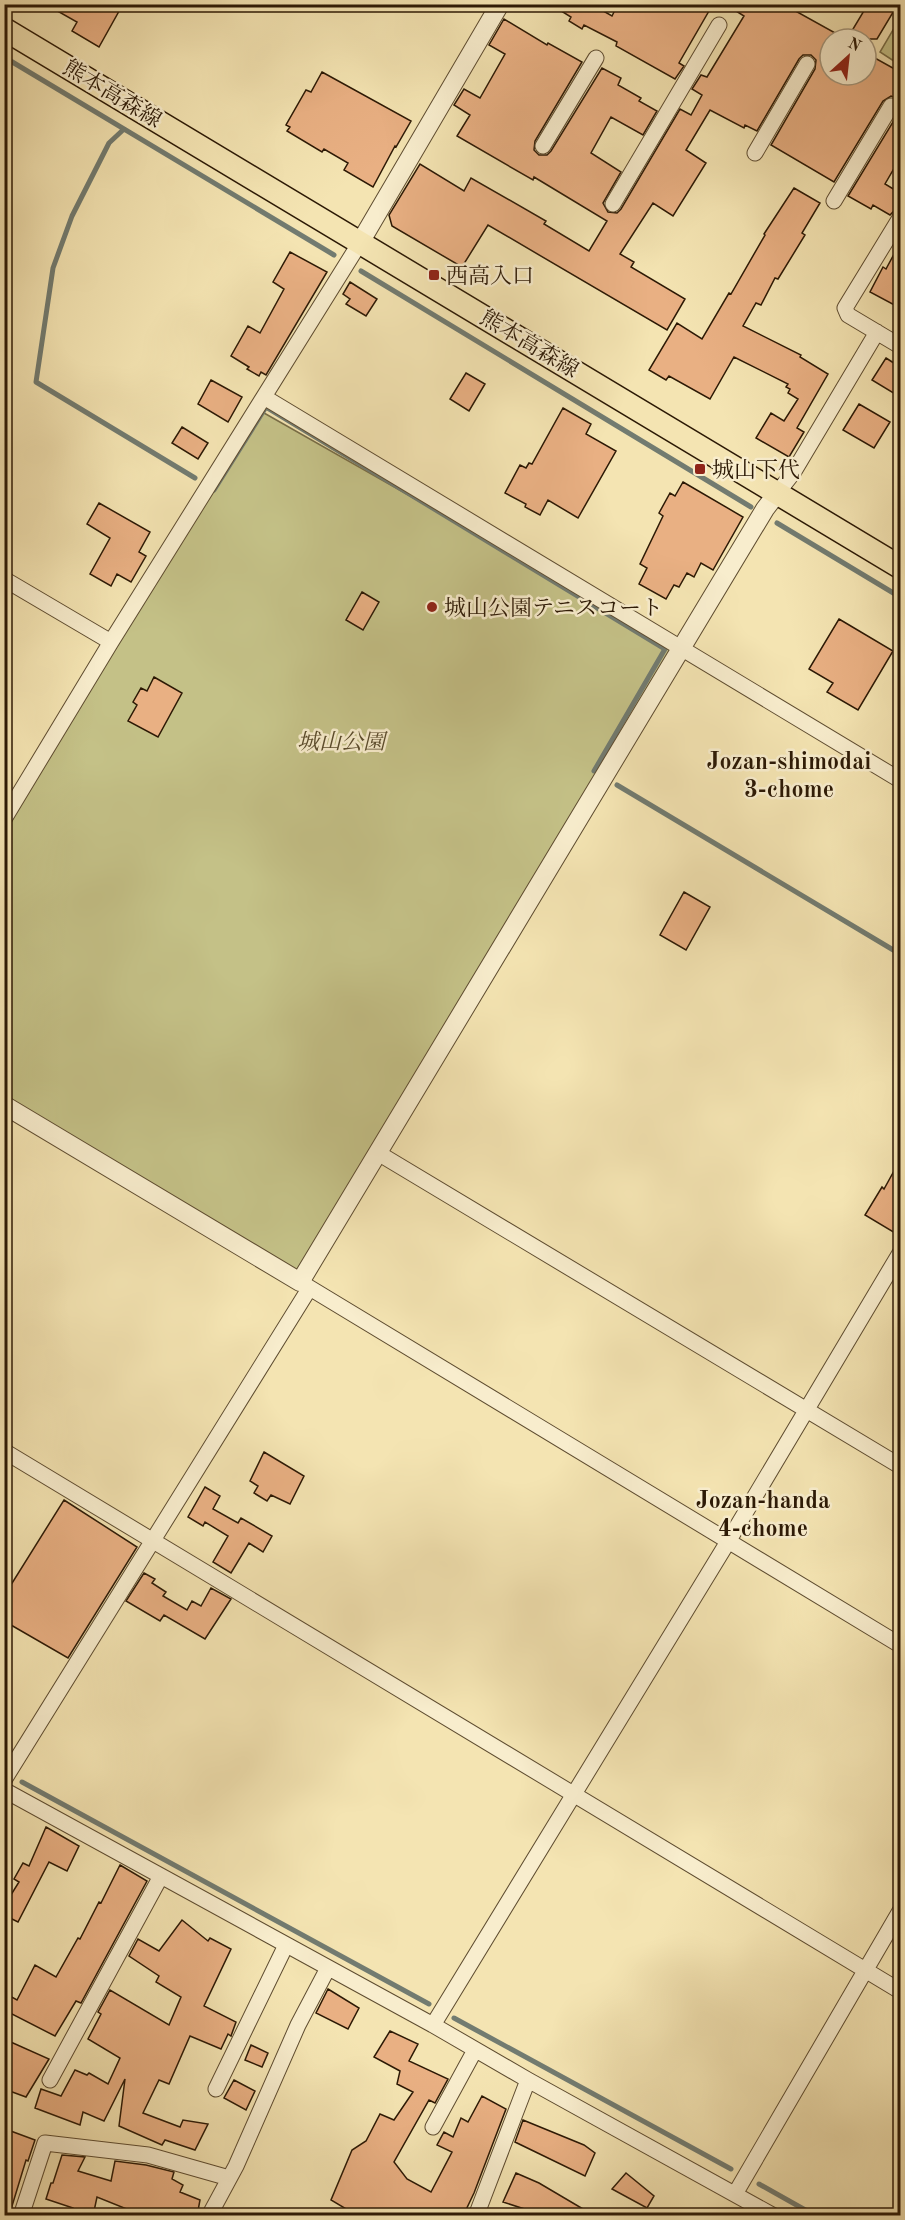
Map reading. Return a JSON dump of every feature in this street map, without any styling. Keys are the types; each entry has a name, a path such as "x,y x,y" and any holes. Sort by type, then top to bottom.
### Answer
{"main road":[{"name":"熊本高森線","path":"4,28 900,567"}],"street":[{"path":"4,819 111,642 361,241 500,4"},
{"path":"613,204 719,25"},
{"path":"543,146 596,58"},
{"path":"755,153 807,64"},
{"path":"834,201 891,106"},
{"path":"900,222 845,308 848,315 900,346"},
{"path":"4,1780 153,1540 305,1285 378,1153 765,509 793,473 877,332"},
{"path":"264,397 900,780"},
{"path":"4,579 111,642"},
{"path":"4,1105 900,1645"},
{"path":"378,1153 900,1466"},
{"path":"433,2025 729,1540 900,1253"},
{"path":"4,1451 900,1991"},
{"path":"4,1790 433,2025 774,2216"},
{"path":"50,2080 161,1876"},
{"path":"735,2194 900,1911"},
{"path":"216,2088 286,1945"},
{"path":"209,2216 230,2178 298,2025 328,1968"},
{"path":"433,2127 476,2050"},
{"path":"476,2216 528,2080"},
{"path":"21,2216 45,2143 148,2155 230,2178"}],"green space":[{"path":"900,18 900,65 880,52"},
{"name":"城山公園","path":"257,409 681,650 300,1282 5,1105 5,829"}],"building":[{"path":"45,4 123,4 99,47 72,31 77,22"},
{"path":"550,4 591,4 612,16 618,4 713,4 679,63 684,66 675,79 616,46 617,42 584,25 582,29 569,21 571,17"},
{"path":"725,4 783,4 824,27 818,27 818,87 878,87 878,60 900,72 900,92 897,98 891,96 883,101 834,182 771,145 815,69 816,60 811,55 803,55 799,59 757,131 745,125 744,128 710,110 686,150 706,163 673,216 653,203 620,254 634,262 631,267 685,299 667,330 488,225 462,267 392,226 389,215 420,164 464,191 471,178 546,221 544,224 589,251 607,221 534,177 533,180 457,136 470,115 454,105 464,89 480,98 505,54 489,45 504,19 547,45 548,43 582,62 535,141 534,150 539,155 547,155 551,151 602,68 621,78 618,85 641,98 639,101 657,111 643,135 611,117 591,153 621,172 603,203 608,212 617,213 680,109 691,115 702,95 692,89 701,75 707,77 744,16"},
{"path":"868,4 898,4 878,37 878,27 854,27"},
{"path":"322,72 411,121 373,187 344,170 348,163 324,149 322,152 287,131 290,127 286,125 306,90 311,92"},
{"path":"899,112 900,158 885,184 900,193 900,208 890,215 873,205 871,209 848,196"},
{"path":"794,188 820,203 802,233 805,235 778,279 775,278 761,305 756,303 743,326 801,355 800,357 828,374 797,428 804,432 789,457 756,438 771,413 784,421 798,399 788,393 790,389 786,387 788,384 734,357 710,399 669,376 666,380 649,370 677,323 702,339"},
{"path":"900,243 900,308 870,292 883,267 886,269"},
{"path":"290,252 327,272 266,375 261,372 259,376 231,356 248,326 260,333 284,289 273,282"},
{"path":"350,282 377,299 366,316 346,304 350,299 343,294"},
{"path":"886,358 900,367 900,397 872,380"},
{"path":"466,373 485,384 469,411 450,399"},
{"path":"211,380 242,397 228,422 198,404"},
{"path":"859,404 890,422 874,448 843,430"},
{"path":"563,408 591,424 586,434 616,451 578,518 548,500 540,515 525,507 526,504 505,493 520,465 526,468 529,463 532,464"},
{"path":"182,427 208,443 198,459 172,443"},
{"path":"683,482 743,517 713,570 701,563 694,577 687,573 679,587 674,585 666,599 639,584 647,568 640,564 663,516 659,513 670,493 675,496"},
{"path":"99,503 150,532 139,552 146,556 131,582 117,574 111,586 90,574 110,538 87,524"},
{"path":"362,592 379,602 363,630 346,620"},
{"path":"839,619 893,651 858,710 827,692 833,683 809,669"},
{"path":"154,677 182,693 158,737 128,721 137,705 133,702 141,688 147,691"},
{"path":"684,892 710,907 686,950 660,935"},
{"path":"900,1160 900,1236 865,1215 882,1187 884,1189"},
{"path":"264,1452 304,1476 290,1504 271,1495 267,1501 254,1493 258,1486 250,1481"},
{"path":"205,1487 220,1496 213,1509 238,1523 241,1518 272,1536 263,1552 249,1543 231,1573 213,1562 228,1536 205,1522 203,1526 188,1517"},
{"path":"64,1500 137,1547 68,1658 4,1621 4,1596"},
{"path":"144,1573 155,1579 152,1583 166,1592 163,1596 187,1610 192,1601 201,1606 211,1588 231,1599 205,1639 164,1615 160,1621 126,1601"},
{"path":"46,1827 79,1846 67,1871 49,1862 18,1922 4,1915 4,1906 19,1882 14,1879 23,1863 29,1866"},
{"path":"120,1865 147,1881 81,2003 76,2001 55,2036 4,2010 10,1996 17,2000 35,1965 56,1977 78,1938 80,1939 99,1902 101,1903"},
{"path":"182,1920 208,1941 210,1938 231,1949 204,2006 236,2022 231,2036 228,2034 221,2049 190,2036 169,2084 159,2080 143,2113 180,2127 183,2120 208,2124 195,2150 165,2140 162,2145 119,2126 125,2079 104,2121 83,2112 80,2125 35,2108 41,2089 61,2096 75,2070 87,2075 89,2073 108,2084 120,2058 88,2039 101,2014 98,2012 110,1990 169,2025 181,1997 156,1982 159,1976 129,1956 138,1939 159,1951"},
{"path":"328,1989 359,2008 348,2029 316,2013"},
{"path":"390,2031 418,2044 409,2061 448,2079 435,2103 429,2100 394,2162 407,2179 431,2192 452,2152 437,2145 444,2132 453,2137 461,2118 468,2122 482,2096 506,2109 463,2216 345,2216 348,2210 331,2200 352,2150 366,2141 380,2114 394,2120 413,2092 397,2084 400,2071 374,2057"},
{"path":"4,2039 49,2059 26,2097 4,2089"},
{"path":"251,2045 268,2053 262,2067 245,2060"},
{"path":"234,2080 255,2091 246,2110 224,2098"},
{"path":"523,2120 584,2145 595,2153 585,2176 515,2142"},
{"path":"8,2130 35,2140 28,2161 26,2160 9,2216 4,2216 4,2141"},
{"path":"62,2155 85,2157 78,2171 111,2181 115,2161 174,2172 172,2179 183,2185 180,2192 200,2200 197,2216 144,2216 97,2197 93,2216 71,2216 73,2208 46,2199"},
{"path":"516,2173 539,2183 595,2216 546,2216 503,2202"},
{"path":"626,2173 654,2196 647,2208 612,2189"}],"waterway":[{"path":"4,57 334,255"},
{"path":"124,129 109,143 72,216 53,268 36,382 195,478"},
{"path":"361,271 751,507"},
{"path":"214,490 266,407 665,649 594,771"},
{"path":"777,523 900,597"},
{"path":"617,785 900,954"},
{"path":"22,1782 429,2004"},
{"path":"454,2018 731,2169"},
{"path":"759,2184 816,2216"}],"place":[{"name":"西高入口","path":"434,275"},
{"name":"城山下代","path":"700,469"},
{"name":"城山公園テニスコート","path":"432,607"}],"district":[{"name":"Jozan-shimodai 3-chome","path":"789,775"},
{"name":"Jozan-handa 4-chome","path":"763,1514"}]}
